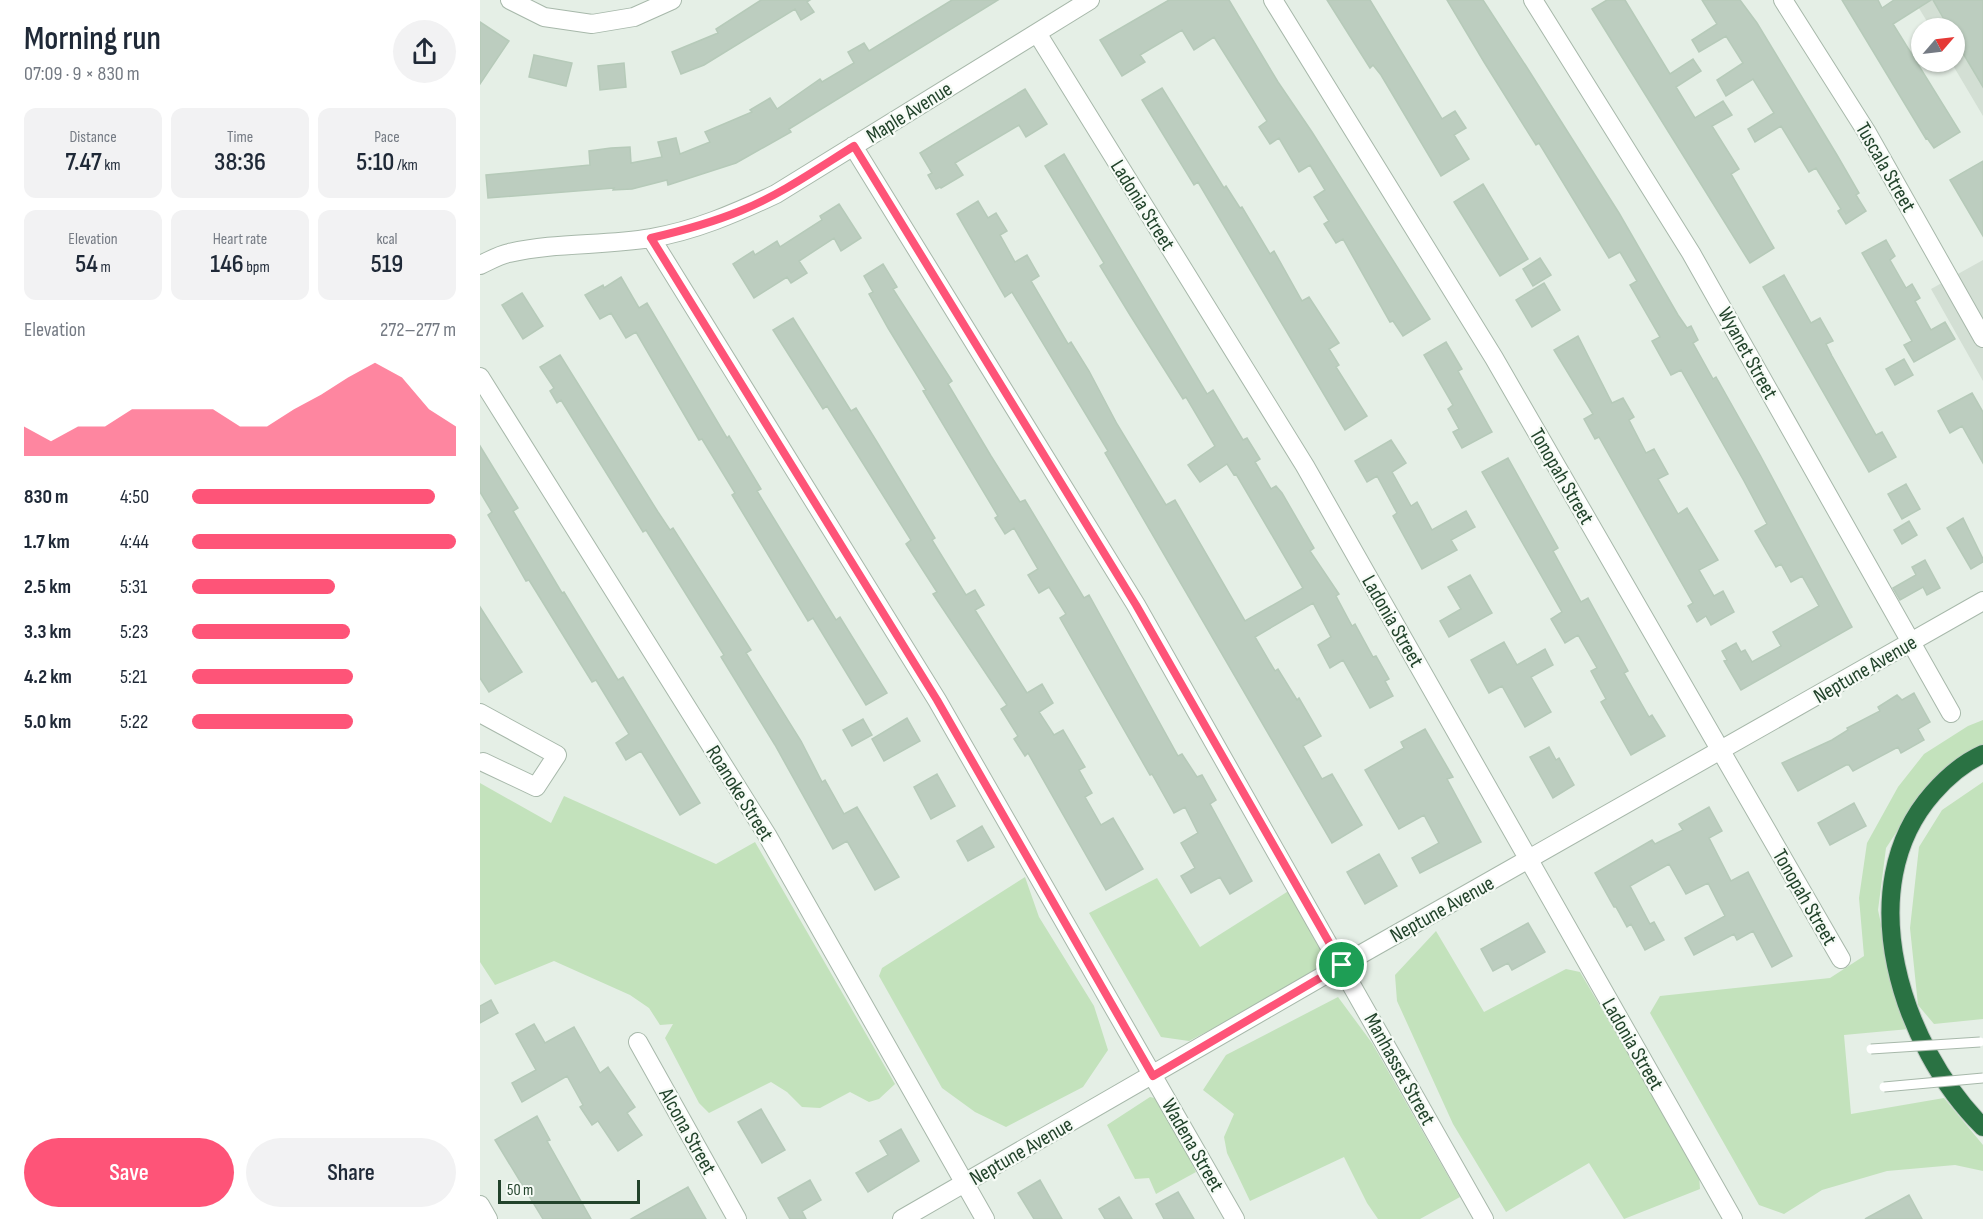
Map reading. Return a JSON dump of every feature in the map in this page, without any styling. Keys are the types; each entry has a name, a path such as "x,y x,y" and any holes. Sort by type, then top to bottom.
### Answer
{"highway":[{"path":"1983,754 1946,778 1923,804 1904,835 1893,876 1889,916 1894,956 1904,997 1920,1035 1962,1106 1983,1127"}],"street":[{"path":"510,0 544,17 592,24 634,18 672,0"},
{"name":"Maple Avenue","path":"480,265 507,253 544,247 651,238 698,226 741,211 776,194 1090,0"},
{"name":"Tonopah Street","path":"1273,0 1494,358 1841,959"},
{"name":"Wyanet Street","path":"1533,0 1691,253 1951,713"},
{"name":"Tuscala Street","path":"1784,0 1866,131 1983,338"},
{"name":"Ladonia Street","path":"1037,33 1305,465 1733,1219"},
{"name":"Manhasset Street","path":"854,146 1136,605 1484,1219"},
{"name":"Wadena Street","path":"651,238 937,700 1235,1219"},
{"name":"Roanoke Street","path":"480,377 767,835 986,1219"},
{"name":"Neptune Avenue","path":"902,1219 1342,965 1983,601"},
{"path":"480,713 557,755 536,787 483,762"},
{"name":"Alcona Street","path":"638,1042 737,1219"},
{"path":"480,1205 488,1219"}],"lane":[{"path":"1871,1049 1980,1042"},
{"path":"1884,1088 1983,1078"}],"shaded area":[{"path":"1914,0 1983,0 1983,116 1957,72 1965,72 1965,18 1925,18"},
{"path":"1983,260 1983,381 1931,289"}],"green space":[{"path":"1983,720 1983,746 1919,798 1886,848 1878,910 1900,1013 1909,1029 1844,1035 1851,1114 1944,1098 1983,1145 1983,1171 1955,1165 1887,1171 1822,1190 1784,1214 1759,1205 1650,1013 1660,996 1830,978 1864,956 1859,898 1867,843 1898,787 1924,754 1968,726"},
{"path":"1983,782 1983,1019 1934,1024 1918,1005 1910,928 1919,847 1942,810"},
{"path":"480,783 551,823 564,796 716,864 755,842 895,1084 879,1099 869,1102 850,1092 820,1108 802,1107 787,1092 771,1082 709,1113 699,1103 665,1038 673,1024 660,1025 649,1008 630,995 554,961 495,985 480,962"},
{"path":"1025,877 1039,917 1094,1006 1108,1050 1083,1087 1006,1127 975,1112 942,1088 879,976 882,968"},
{"path":"1157,878 1200,947 1290,890 1321,949 1324,965 1286,990 1189,1041 1161,1037 1089,913"},
{"path":"1436,931 1484,1012 1566,969 1580,972 1699,1174 1700,1189 1624,1219 1589,1163 1506,1212 1453,1124 1397,1001 1395,975"},
{"path":"1338,997 1372,1043 1460,1197 1420,1219 1378,1219 1367,1203 1344,1157 1250,1201 1227,1153 1224,1137 1234,1114 1203,1090 1226,1055"},
{"path":"1150,1097 1159,1099 1196,1172 1156,1194 1149,1178 1135,1179 1107,1125"}],"building":[{"path":"761,0 810,0 807,2 814,12 801,20 795,9 704,65 681,74 672,52 718,33 716,29"},
{"path":"952,0 998,0 789,129 791,132 736,163 668,185 667,180 632,189 613,190 614,188 488,198 486,175 590,165 589,151 611,148 630,147 631,163 662,157 658,142 676,138 680,154 710,142 705,132 752,112 750,110 770,98 777,109 820,79 822,82 854,63 848,52 864,43 869,51"},
{"path":"1169,0 1229,0 1278,82 1430,319 1403,336 1393,321 1390,322 1343,239 1336,243 1324,224 1329,221 1314,197 1325,190 1310,165 1299,172 1279,138 1270,144 1259,127 1267,121 1214,37 1194,50 1182,30 1140,55 1145,62 1122,76 1100,40"},
{"path":"1327,0 1370,0 1442,119 1455,111 1466,128 1454,135 1469,159 1441,176 1381,75 1373,65 1370,68"},
{"path":"1447,0 1483,0 1526,66 1619,213 1678,315 1687,328 1691,326 1698,340 1693,343 1713,379 1716,377 1760,455 1852,627 1741,690 1724,661 1727,660 1722,651 1736,643 1741,652 1745,650 1752,662 1781,646 1773,632 1819,606 1802,576 1791,582 1781,564 1776,567 1755,531 1767,524 1744,481 1681,370 1671,375 1652,341 1660,337 1630,285 1637,281 1620,252 1609,258 1539,143 1536,145"},
{"path":"1607,0 1625,0 1670,74 1693,59 1701,71 1676,87 1695,118 1723,101 1732,115 1712,126 1739,169 1731,174 1774,248 1750,263 1592,9"},
{"path":"1702,0 1740,0 1757,23 1837,155 1859,193 1856,195 1866,211 1846,224 1838,211 1841,209 1816,168 1809,172 1781,126 1755,142 1748,129 1774,113 1753,79 1726,96 1717,80 1743,63 1726,36 1699,52 1692,40 1717,24"},
{"path":"1842,0 1878,0 1882,8 1894,0 1931,0 1893,24 1911,53 1911,72 1923,72 1960,132 1934,148 1926,139"},
{"path":"1933,0 1983,0 1983,87 1965,57 1965,18 1943,18"},
{"path":"480,22 509,41 480,84"},
{"path":"534,55 572,63 566,86 529,77"},
{"path":"624,63 626,87 600,90 598,66"},
{"path":"1162,88 1224,188 1226,186 1240,208 1242,207 1270,254 1274,251 1302,301 1309,297 1339,343 1329,349 1339,365 1336,367 1367,416 1345,430 1198,182 1194,185 1142,100"},
{"path":"1025,89 1047,124 1026,137 1019,125 955,163 963,175 936,189 928,175 932,173 920,153"},
{"path":"1064,154 1207,394 1213,390 1243,440 1247,438 1260,459 1255,462 1271,489 1276,486 1282,493 1314,548 1310,551 1339,594 1336,596 1352,626 1355,624 1373,657 1376,656 1389,679 1385,681 1393,696 1370,708 1343,660 1330,668 1318,645 1331,637 1313,603 1255,637 1275,671 1278,669 1297,700 1299,698 1321,736 1303,746 1322,779 1332,774 1362,825 1332,843 1105,453 1108,451 1012,292 1005,297 957,214 978,201 988,218 996,213 1007,231 1000,235 1015,262 1027,255 1039,276 1031,281 1068,344 1071,342 1089,371 1117,424 1166,505 1175,500 1245,621 1303,588 1236,474 1234,475 1227,464 1200,482 1188,465 1215,446 1186,397 1183,399 1100,266 1104,263 1045,166"},
{"path":"1983,161 1983,236 1950,180"},
{"path":"1483,184 1528,259 1500,276 1454,202"},
{"path":"839,204 861,238 841,251 834,238 799,261 807,273 791,283 787,277 754,298 733,264 753,251 755,255 777,241 780,247 822,220 820,216"},
{"path":"1886,240 1895,256 1890,260 1906,288 1912,284 1920,298 1915,301 1931,330 1945,322 1955,339 1914,362 1904,345 1912,341 1862,253"},
{"path":"1540,258 1551,275 1533,286 1523,269"},
{"path":"883,264 897,287 893,289 952,381 948,384 991,456 1020,502 1025,500 1084,598 1089,595 1178,756 1182,754 1197,777 1202,775 1216,800 1210,804 1252,881 1230,894 1220,877 1191,893 1181,876 1195,868 1181,843 1198,833 1185,807 1174,813 1152,774 1150,775 1060,618 1066,614 1049,587 1039,593 1028,575 1038,569 1014,528 1005,534 995,518 998,516 923,391 926,390 869,294 873,292 864,276"},
{"path":"1784,275 1811,323 1820,318 1833,341 1826,344 1832,356 1876,435 1882,432 1896,457 1869,472 1763,287"},
{"path":"621,277 639,308 647,303 727,438 729,436 761,489 757,491 836,620 840,617 887,693 866,705 813,618 808,621 732,495 735,493 702,439 699,440 636,332 626,338 611,313 600,319 585,295 603,285 604,288"},
{"path":"1544,283 1560,310 1532,327 1516,300"},
{"path":"522,293 543,326 523,339 502,305"},
{"path":"793,318 851,411 856,408 935,538 932,540 966,595 975,590 984,605 975,610 1027,693 1042,684 1053,703 1039,712 1054,735 1063,730 1085,767 1079,770 1092,793 1085,797 1101,825 1113,818 1143,869 1106,890 1028,753 1025,756 1014,739 1018,736 1001,709 1007,705 933,594 937,592 906,544 911,540 827,406 823,409 773,330"},
{"path":"1578,336 1612,403 1623,398 1634,417 1629,420 1646,453 1654,449 1668,474 1658,479 1678,514 1687,508 1718,560 1699,570 1714,596 1723,591 1734,612 1711,625 1706,616 1697,622 1688,606 1693,603 1599,437 1595,439 1584,419 1593,414 1554,350"},
{"path":"1446,342 1462,369 1458,371 1492,432 1462,448 1453,432 1459,429 1448,409 1453,405 1424,355"},
{"path":"560,355 658,512 670,530 673,528 751,650 746,653 801,741 822,782 825,780 844,814 857,807 899,877 875,890 847,841 833,849 775,745 721,657 724,655 646,530 643,532 561,400 557,403 550,391 554,388 540,367"},
{"path":"1904,359 1913,375 1895,385 1886,369"},
{"path":"1972,393 1983,412 1983,463 1962,426 1950,433 1938,411"},
{"path":"1391,440 1406,463 1392,472 1411,506 1417,502 1432,530 1466,511 1475,527 1451,540 1457,550 1422,569 1393,516 1397,513 1377,476 1367,482 1355,461"},
{"path":"480,446 518,508 513,511 562,593 564,592 618,680 623,677 700,803 680,815 641,751 626,760 616,743 629,734 596,680 592,682 529,580 526,581 488,515 492,512 480,492"},
{"path":"1508,458 1558,548 1553,551 1581,602 1588,598 1628,671 1624,673 1649,717 1652,715 1665,736 1631,755 1601,702 1606,699 1591,671 1597,668 1578,635 1565,643 1551,619 1562,612 1482,472"},
{"path":"1906,484 1920,509 1902,519 1888,494"},
{"path":"1963,518 1983,559 1983,562 1971,569 1947,528"},
{"path":"1909,521 1917,535 1902,544 1894,530"},
{"path":"1925,560 1940,588 1927,595 1923,587 1900,600 1893,588 1916,575 1912,567"},
{"path":"1470,575 1492,613 1449,637 1440,621 1461,609 1448,587"},
{"path":"480,607 522,672 489,692 480,678"},
{"path":"1504,642 1517,665 1545,649 1553,665 1531,677 1551,712 1525,727 1502,686 1489,693 1471,660"},
{"path":"1914,693 1930,722 1918,729 1924,740 1901,753 1898,747 1853,771 1849,765 1846,765 1798,791 1782,763 1832,740 1848,730 1847,728 1880,711 1878,707 1897,695 1902,700"},
{"path":"907,718 920,741 884,761 872,739"},
{"path":"863,719 872,735 852,746 843,730"},
{"path":"1425,729 1453,777 1447,779 1481,842 1420,873 1412,858 1439,843 1424,815 1399,829 1365,770 1404,748 1401,742"},
{"path":"1549,747 1556,760 1559,758 1574,785 1553,798 1530,757"},
{"path":"937,774 955,806 931,819 914,787"},
{"path":"1854,803 1866,826 1830,845 1818,823"},
{"path":"1709,807 1722,831 1709,838 1731,881 1748,872 1792,956 1772,967 1753,931 1737,940 1734,934 1694,955 1685,938 1725,916 1708,883 1686,894 1669,864 1630,886 1650,924 1654,922 1664,940 1645,950 1631,924 1627,927 1614,907 1595,873 1652,840 1655,844 1683,830 1679,824"},
{"path":"982,826 994,847 968,861 957,841"},
{"path":"1379,854 1397,886 1365,904 1347,872"},
{"path":"1528,923 1545,952 1512,970 1508,963 1493,971 1481,949"},
{"path":"491,1000 498,1013 480,1023 480,1006"},
{"path":"534,1024 545,1043 574,1027 600,1073 608,1067 635,1107 627,1113 642,1135 618,1151 598,1121 592,1125 580,1107 583,1105 567,1076 522,1102 512,1083 536,1070 516,1034"},
{"path":"761,1109 785,1150 762,1163 738,1122"},
{"path":"537,1116 550,1140 547,1141 591,1219 543,1219 495,1140"},
{"path":"901,1129 919,1161 868,1192 856,1173 888,1155 880,1141"},
{"path":"810,1180 821,1200 802,1211 806,1219 790,1219 778,1198"},
{"path":"1040,1180 1062,1219 1034,1219 1018,1193"},
{"path":"688,1187 706,1219 631,1219 665,1200"},
{"path":"1178,1192 1194,1219 1164,1219 1156,1204"},
{"path":"1909,1195 1922,1219 1865,1219"},
{"path":"1119,1197 1132,1219 1105,1219 1099,1209"}],"route":[{"path":"854,146 1136,605 1342,965 1153,1076 937,700 651,238 698,226 741,211 776,194 854,146"}]}
